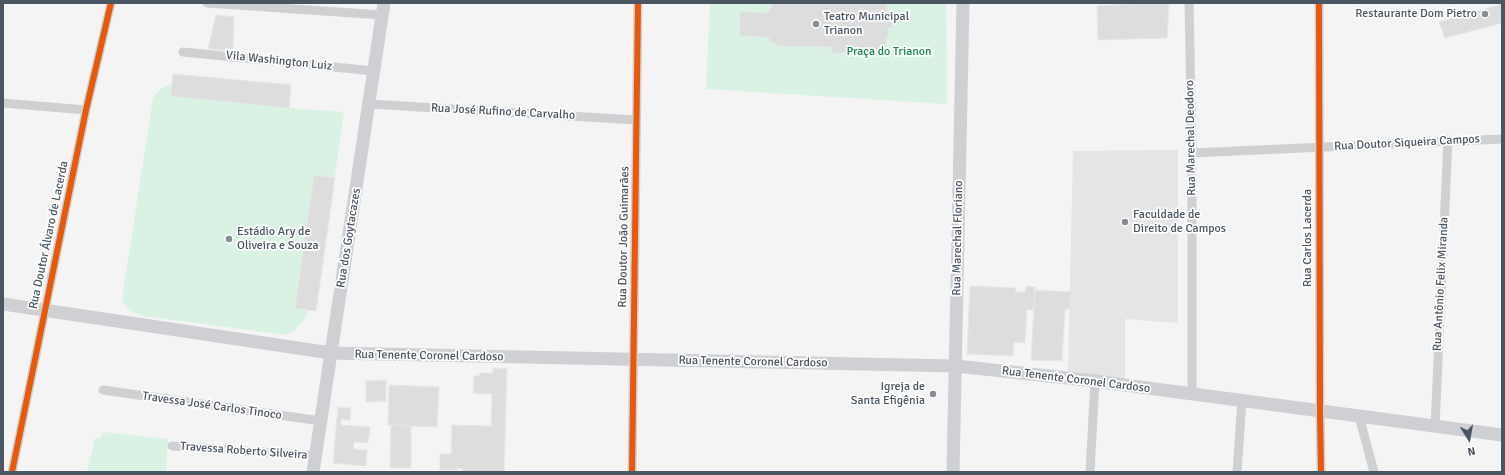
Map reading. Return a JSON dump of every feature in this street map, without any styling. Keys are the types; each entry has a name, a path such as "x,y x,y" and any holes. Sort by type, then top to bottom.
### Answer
{"main road":[{"name":"Rua Marechal Floriano","path":"953,472 963,3"},
{"name":"Rua dos Goytacazes","path":"313,472 383,9"},
{"name":"Rua Tenente Coronel Cardoso","path":"3,304 331,354 956,366 1095,381 1502,435"}],"street":[{"name":"Rua Doutor Álvaro de Lacerda","path":"12,472 86,110 111,3"},
{"path":"207,3 383,9"},
{"name":"Rua Doutor João Guimarães","path":"632,472 638,3"},
{"name":"Rua Marechal Deodoro","path":"1189,3 1192,153 1192,394"},
{"name":"Rua Carlos Lacerda","path":"1318,3 1321,472"},
{"name":"Vila Washington Luiz","path":"183,52 374,71"},
{"path":"3,104 86,110"},
{"name":"Rua José Rufino de Carvalho","path":"369,104 636,120"},
{"name":"Rua Doutor Siqueira Campos","path":"1192,153 1319,148 1448,140 1502,139"},
{"name":"Rua Antônio Felix Miranda","path":"1435,427 1448,140"},
{"path":"1090,472 1095,381"},
{"name":"Travessa José Carlos Tinoco","path":"103,390 321,421"},
{"path":"1237,472 1242,400"},
{"path":"1359,416 1374,472"},
{"name":"Travessa Roberto Silveira","path":"172,446 316,456"}],"shaded area":[{"name":"Faculdade de Direito de Campos","path":"1178,150 1178,323 1125,319 1125,379 1068,372 1073,151"}],"green space":[{"name":"Praça do Trianon","path":"710,3 946,3 947,104 706,89"},
{"name":"Estádio Ary de Oliveira e Souza","path":"173,74 291,85 289,108 344,112 316,311 309,310 304,320 296,329 286,335 143,316 130,311 125,306 122,299 153,98 160,89 172,84"},
{"path":"103,432 168,439 166,472 87,472 95,438 100,438"}],"building":[{"name":"Teatro Municipal Trianon","path":"775,3 887,3 887,11 889,11 888,19 892,20 892,28 888,28 888,37 886,37 886,53 832,53 832,47 778,46 767,37 740,36 740,12 767,13"},
{"path":"1169,3 1167,38 1098,40 1097,6"},
{"name":"Restaurante Dom Pietro","path":"1502,4 1502,23 1445,38 1439,22"},
{"path":"216,15 234,17 233,51 208,49"},
{"path":"173,74 291,85 289,108 171,96"},
{"path":"314,175 335,178 316,311 295,308"},
{"path":"970,286 1016,288 1015,292 1025,292 1026,286 1035,287 1034,310 1027,310 1025,343 1014,342 1013,356 967,354"},
{"path":"1035,290 1071,292 1070,309 1065,309 1062,361 1031,360"},
{"path":"493,368 507,369 504,472 463,472 463,469 457,468 457,470 440,470 440,454 451,454 452,425 491,426 492,394 473,393 474,376 479,376 480,373 493,373"},
{"path":"386,380 386,401 366,402 366,381"},
{"path":"389,385 439,387 437,427 388,425"},
{"path":"338,407 351,408 350,420 341,419 341,425 370,427 368,443 354,442 353,449 367,450 366,466 333,463"},
{"path":"391,425 411,426 411,468 390,468"}],"cycle path":[{"path":"12,472 86,110 111,3"},
{"path":"632,472 638,3"},
{"path":"1319,3 1321,472"}],"place":[{"name":"Restaurante Dom Pietro","path":"1485,14"},
{"name":"Teatro Municipal Trianon","path":"816,24"},
{"name":"Faculdade de Direito de Campos","path":"1125,222"},
{"name":"Estádio Ary de Oliveira e Souza","path":"229,239"},
{"name":"Igreja de Santa Efigênia","path":"933,394"}]}
